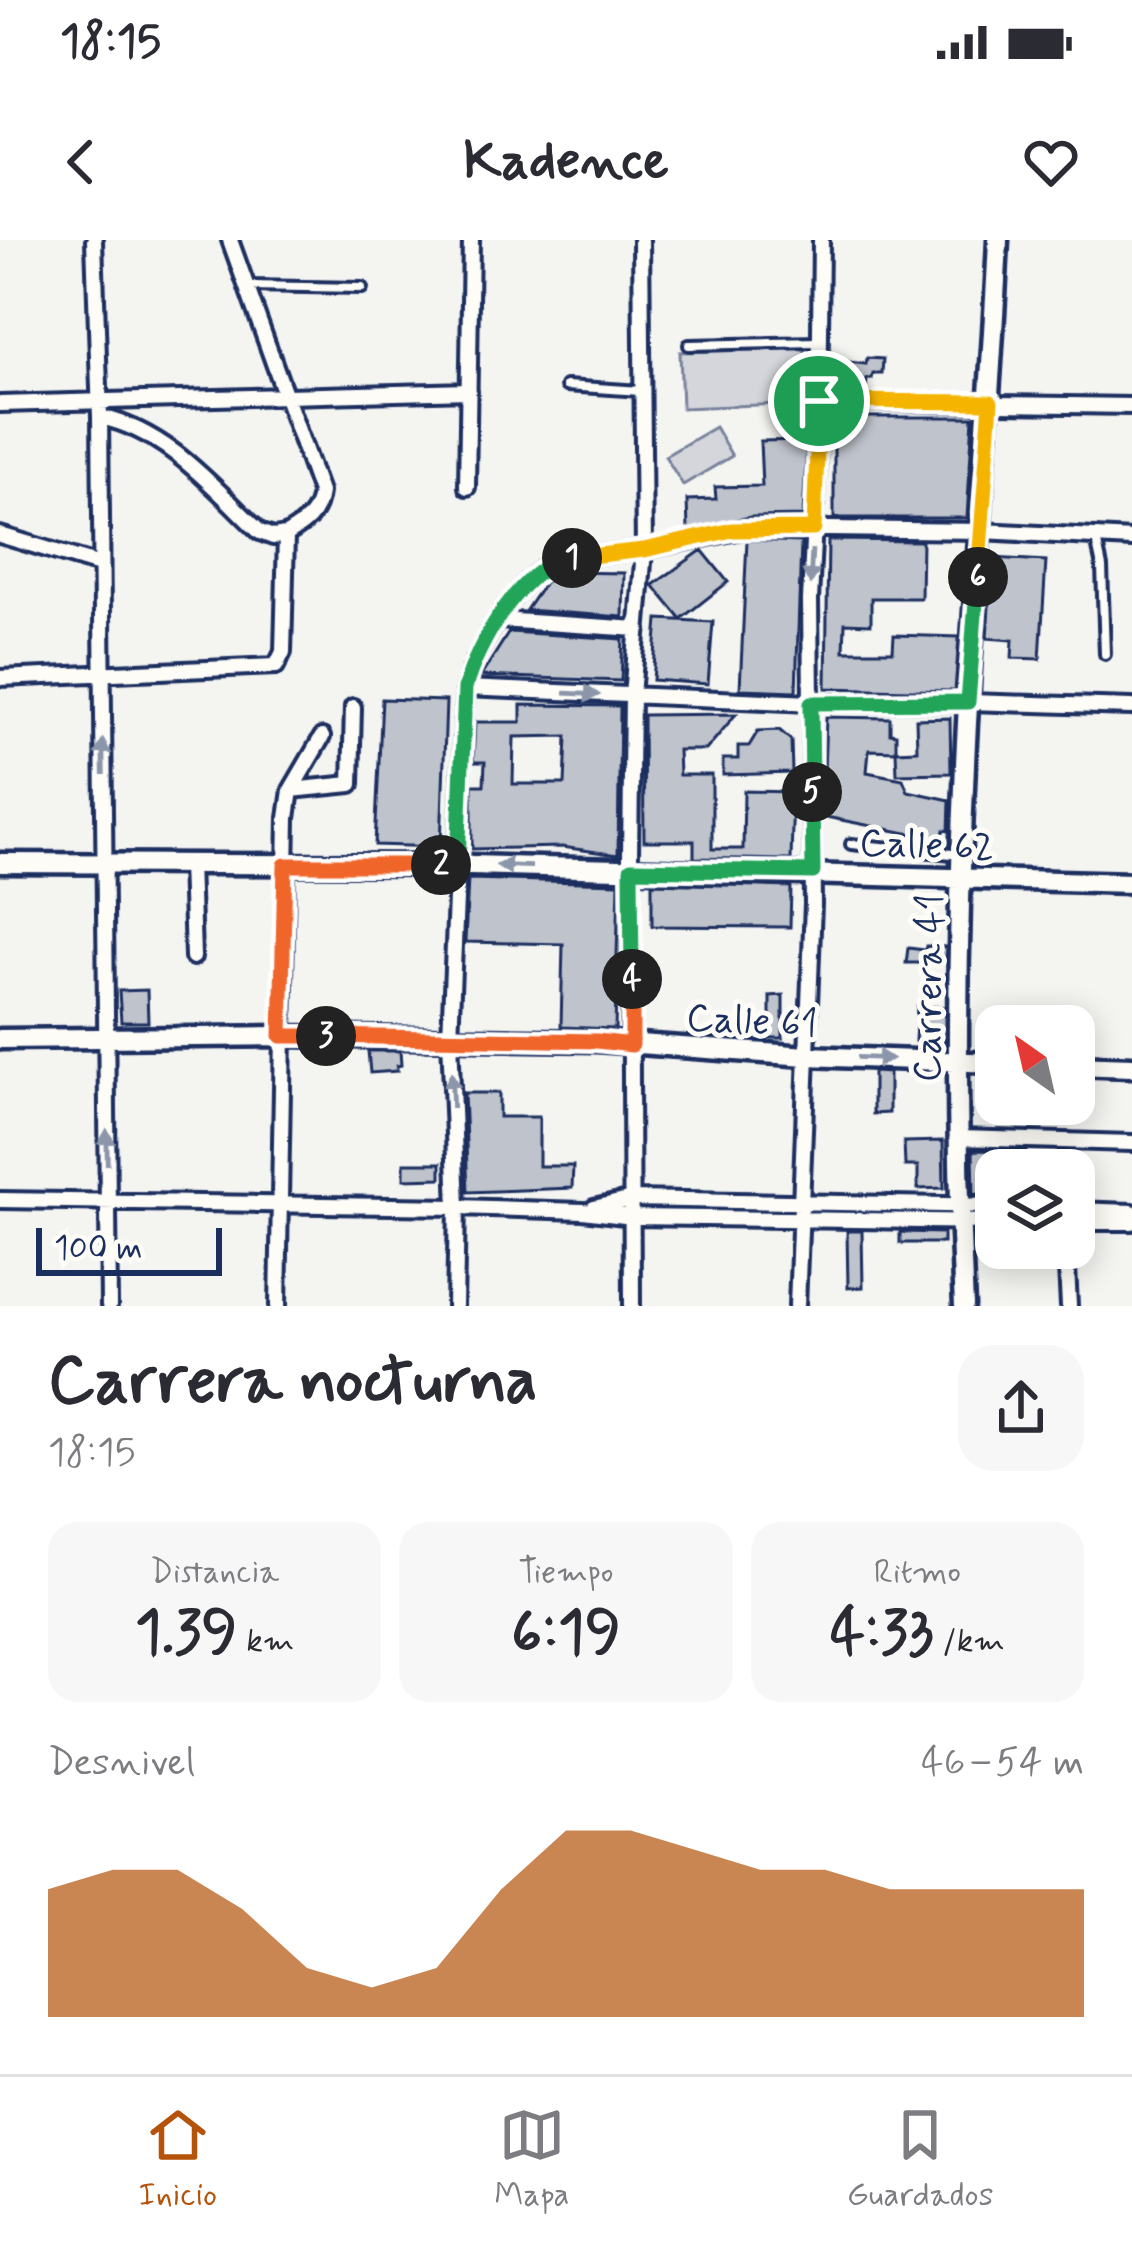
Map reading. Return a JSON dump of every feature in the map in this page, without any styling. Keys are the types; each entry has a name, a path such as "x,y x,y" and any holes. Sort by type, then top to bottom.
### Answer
{"street":[{"path":"94,240 109,1306"},
{"path":"99,410 167,446 260,532 286,535 311,517 319,506 320,493 230,240"},
{"path":"467,487 471,240"},
{"path":"632,1306 632,696 644,550 641,240"},
{"path":"797,1306 813,872 811,703 821,240"},
{"name":"Carrera 41","path":"964,1306 958,1138 962,877 968,702 998,240"},
{"path":"0,404 99,410 287,396 469,391"},
{"path":"819,401 1132,406"},
{"path":"455,1306 457,1207 450,1038 465,688 472,663 531,579 553,562 644,550 732,530 982,531 1132,539"},
{"path":"0,535 100,566"},
{"path":"0,678 271,667 282,660 283,652 286,535"},
{"path":"499,620 638,629"},
{"path":"465,688 811,703 1132,707"},
{"path":"291,790 351,784 353,707"},
{"path":"278,1306 285,865 291,790 322,737"},
{"path":"190,862 193,958"},
{"name":"Calle 62","path":"0,863 458,865 1132,883"},
{"name":"Calle 61","path":"0,1040 450,1038 975,1062"},
{"path":"1095,1066 1132,1067"},
{"path":"958,1138 1132,1143"},
{"path":"584,1211 632,1199 798,1211"},
{"path":"0,1201 457,1207 633,1217 975,1210"},
{"path":"1095,1211 1132,1212"},
{"path":"960,1213 975,1217"},
{"path":"1095,1222 1132,1222"},
{"path":"1067,1269 1069,1306"}],"lane":[{"path":"248,286 362,288"},
{"path":"689,345 820,342"},
{"path":"566,386 643,391"},
{"path":"1096,538 1102,567 1105,654"},
{"path":"850,844 963,855"}],"shaded area":[{"path":"805,348 807,403 682,408 680,352"},
{"path":"715,427 732,456 683,485 665,456"}],"building":[{"path":"867,358 883,359 882,374 867,379 866,390 832,390 831,360 866,364"},
{"path":"834,417 973,417 967,518 834,518"},
{"path":"807,440 803,516 750,517 688,530 687,500 716,499 715,487 762,486 760,441"},
{"path":"747,540 801,542 796,691 740,689"},
{"path":"828,540 922,541 921,598 871,598 871,624 845,623 844,651 893,651 894,635 959,637 955,691 826,688"},
{"path":"702,550 728,582 681,619 653,585"},
{"path":"992,558 1046,561 1040,659 1012,658 1013,640 987,638"},
{"path":"563,572 624,573 623,617 526,610 546,581"},
{"path":"658,619 713,622 708,684 653,680"},
{"path":"509,632 623,639 621,681 481,676"},
{"path":"382,699 446,701 441,847 375,845"},
{"path":"521,705 620,706 618,855 562,847 472,849 472,785 484,785 485,762 473,762 475,722 521,722","holes":["567,736 565,784 513,784 514,737"]},
{"path":"736,714 706,750 678,750 679,775 712,775 712,849 743,849 744,791 793,792 791,860 694,858 694,841 644,841 643,715"},
{"path":"826,717 890,718 896,751 869,750 867,772 903,779 908,791 950,800 949,831 944,830 942,840 826,817 833,782 826,781 828,773 824,773"},
{"path":"950,718 951,773 897,774 896,751 917,750 916,719"},
{"path":"779,730 791,740 792,773 723,775 723,759 738,759 738,746 749,746 758,731"},
{"path":"468,879 619,883 615,1029 561,1027 563,944 465,942"},
{"path":"652,883 791,887 790,927 652,926"},
{"path":"926,946 946,947 945,958 906,963 908,948 925,950"},
{"path":"147,990 148,1022 121,1022 119,991"},
{"path":"783,995 783,1038 770,1038 770,996"},
{"path":"917,1006 945,1007 945,1042 915,1041"},
{"path":"368,1051 400,1051 401,1065 397,1071 370,1073"},
{"path":"873,1072 889,1073 889,1113 873,1114"},
{"path":"464,1093 499,1093 499,1117 539,1117 539,1166 573,1166 572,1188 468,1192"},
{"path":"943,1141 944,1188 918,1189 918,1166 905,1166 904,1142"},
{"path":"404,1163 441,1163 441,1178 404,1179"},
{"path":"847,1231 862,1231 863,1287 848,1288"},
{"path":"900,1232 943,1233 943,1243 900,1243"}],"route":[{"path":"819,401 991,402 968,702 811,703 813,872 631,869 632,1045 281,1036 285,865 458,865 465,688 481,645 513,600 541,570 564,559 644,550 732,530 814,529 819,401"}]}
